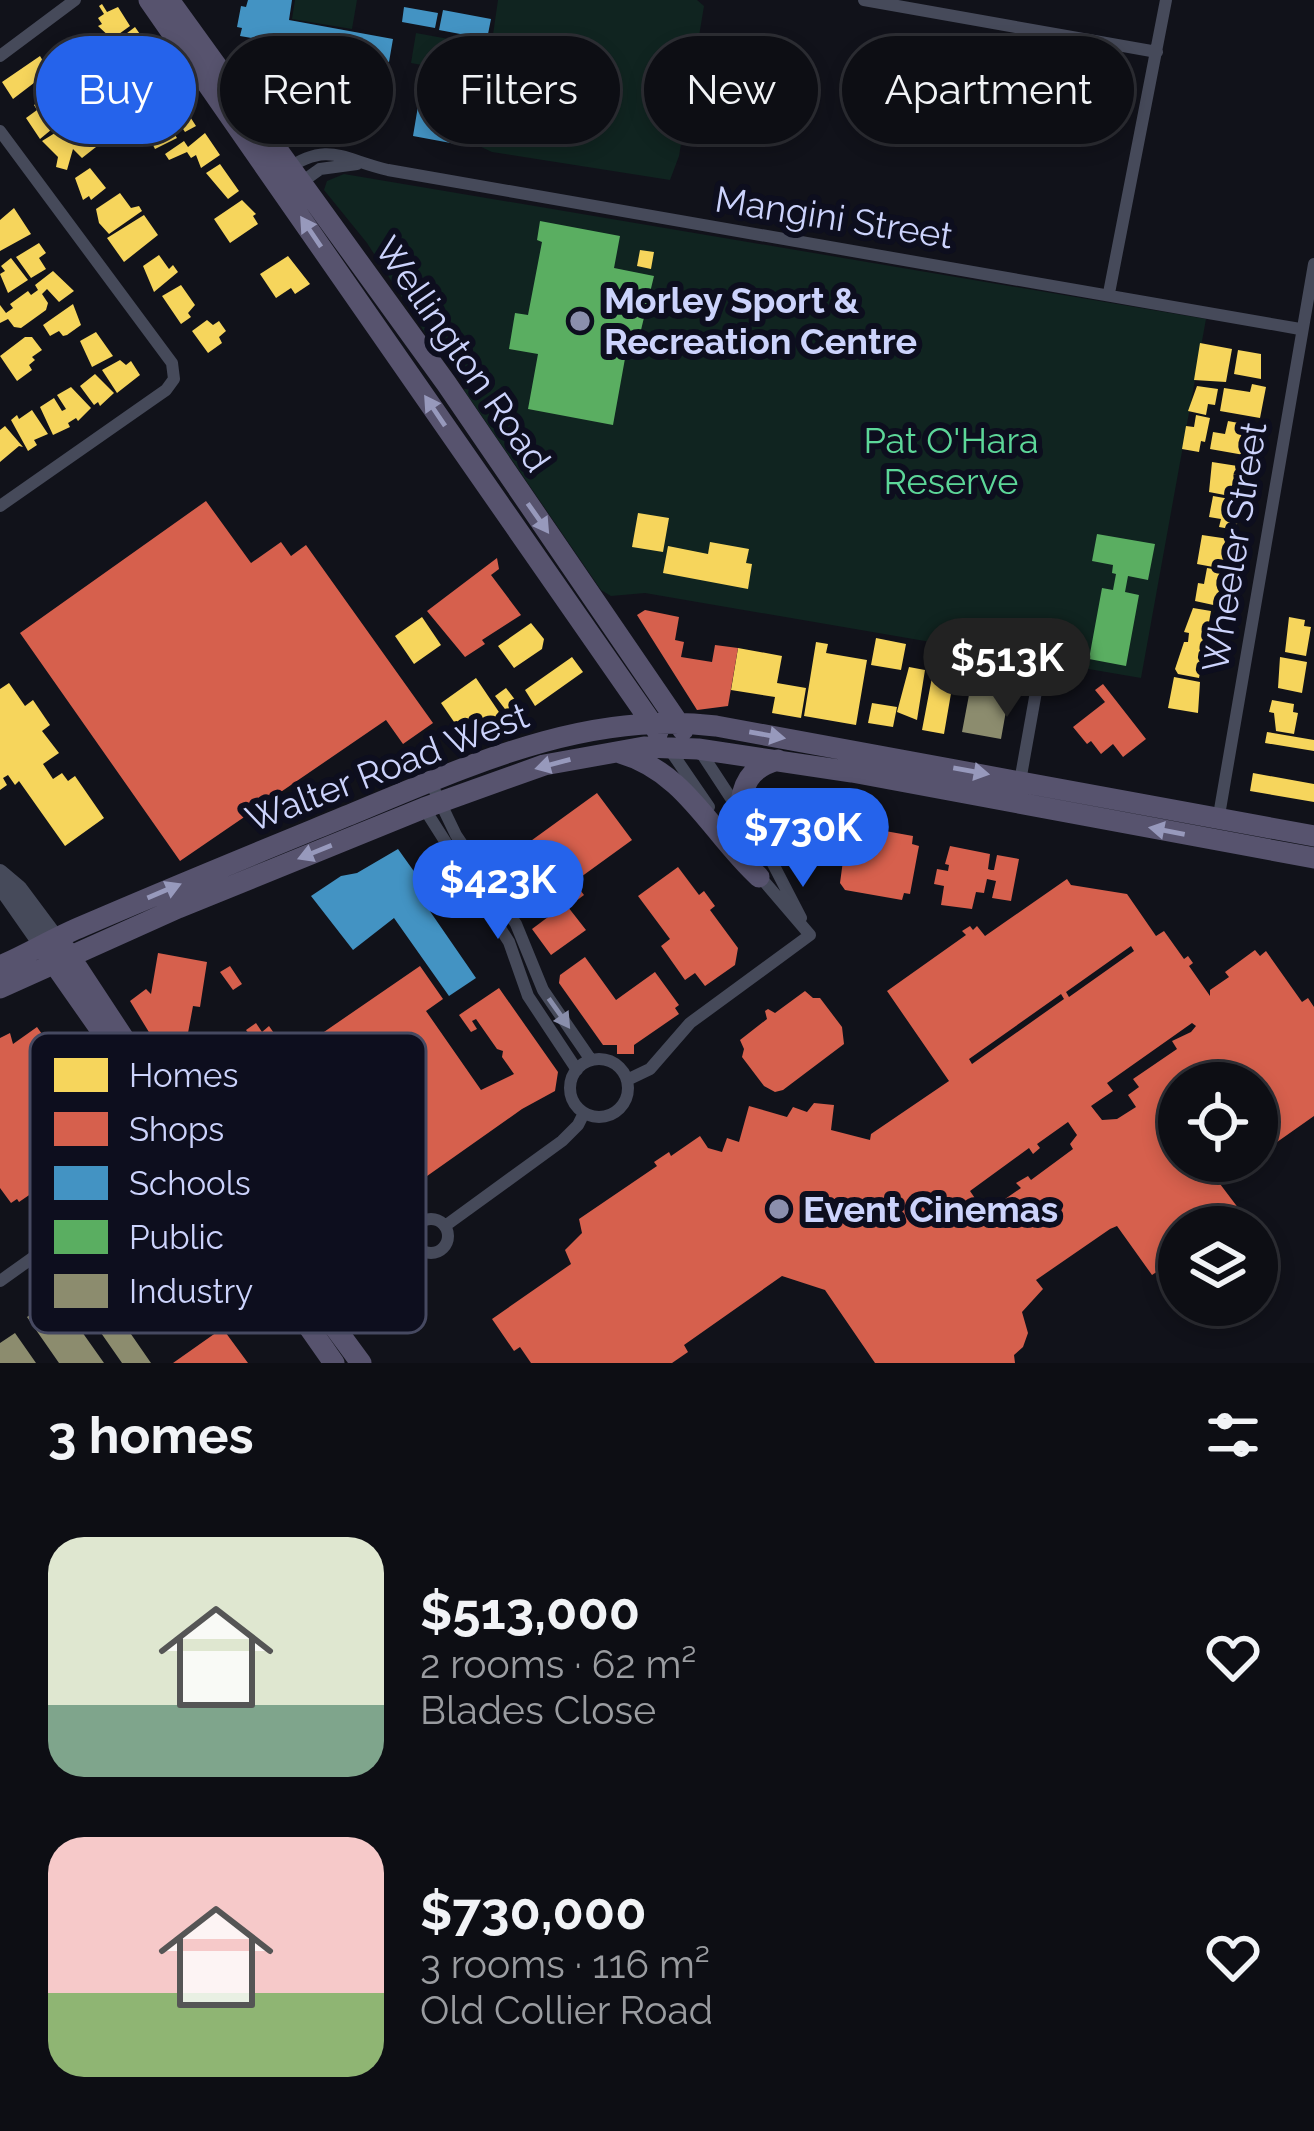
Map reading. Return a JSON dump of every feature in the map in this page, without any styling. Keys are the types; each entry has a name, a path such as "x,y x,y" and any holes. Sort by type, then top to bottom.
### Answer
{"main road":[{"name":"Wellington Road","path":"148,0 446,383 698,749"},
{"name":"Wellington Road","path":"169,0 668,747"},
{"path":"598,730 619,708 622,679"},
{"name":"Walter Road West","path":"0,966 56,951 427,795 515,749 598,730 678,723 716,726 1217,829 1314,858"},
{"name":"Walter Road West","path":"427,795 544,765 615,751 668,747 1018,791"},
{"path":"615,751 649,764 682,787 728,849 759,877"},
{"path":"740,813 746,782 765,763 779,760"},
{"name":"Walter Road West","path":"1217,829 1314,836"},
{"path":"56,951 118,1033"},
{"name":"Walter Road West","path":"0,988 56,951"},
{"path":"322,1333 334,1363"},
{"path":"331,1333 361,1363"}],"street":[{"path":"0,56 75,0"},
{"path":"864,0 1157,52"},
{"path":"1109,293 1166,0"},
{"path":"0,131 172,363 174,380 0,506"},
{"name":"Mangini Street","path":"287,180 314,153 326,152 358,164 1300,329"},
{"name":"Wheeler Street","path":"1217,829 1314,264"},
{"path":"1018,791 1044,647"},
{"path":"668,747 759,877 810,935"},
{"path":"698,749 770,858 810,935"},
{"path":"427,795 515,924 543,990 591,1060"},
{"path":"427,795 508,942 528,996 577,1070"},
{"path":"2,874 19,888 56,951"},
{"path":"627,1080 650,1069 690,1023 810,935"},
{"path":"591,1060 610,1060 627,1080 624,1102 614,1113 599,1117 584,1113 571,1097 577,1070 591,1060"},
{"path":"445,1226 562,1141 584,1113"},
{"path":"426,1220 445,1226 448,1240 439,1251 426,1252"},
{"path":"0,1281 30,1260"}],"green space":[{"path":"295,0 357,0 352,29 292,19"},
{"path":"498,0 697,0 704,6 699,36 644,36 644,144 681,144 670,180 492,152 477,145 620,144 620,36 493,36"},
{"path":"416,33 432,36 417,36 417,64 411,63"},
{"name":"Pat O'Hara Reserve","path":"344,174 1206,319 1141,678 645,593 611,596 601,590 464,390 470,378 454,349 435,345 425,333 367,243 324,190 327,181"}],"building: Homes":[{"path":"99,6 107,12 118,7 130,26 109,36 98,26 104,14"},
{"path":"36,59 36,81 13,99 2,82"},
{"path":"36,111 36,133 26,118"},
{"path":"205,133 220,155 201,168 196,155 191,158 187,152 169,160 165,154 180,144 188,147"},
{"path":"45,144 96,147 82,158 73,149 67,170 56,167 58,157"},
{"path":"220,164 239,191 228,199 206,173"},
{"path":"90,168 106,188 91,200 89,196 83,200 75,178"},
{"path":"120,193 131,208 139,206 142,211 109,234 99,223 96,209"},
{"path":"242,200 256,214 258,224 230,243 214,219"},
{"path":"14,208 31,234 0,251 0,220"},
{"path":"144,215 158,235 124,262 107,238"},
{"path":"39,243 46,253 39,258 46,269 31,278 16,257"},
{"path":"640,250 654,252 651,269 637,266"},
{"path":"159,255 169,269 173,265 178,272 154,292 143,266"},
{"path":"288,256 310,284 276,298 260,274"},
{"path":"11,258 28,280 8,293 0,274 5,271 1,266"},
{"path":"53,271 74,291 59,302 47,289 42,294 48,303 46,310 21,328 8,319 0,323 0,305 6,313 28,291 31,295 38,290 35,285"},
{"path":"181,285 195,305 188,313 191,317 181,324 162,296"},
{"path":"73,304 81,325 67,335 59,331 50,336 43,325"},
{"path":"207,320 213,325 219,321 226,331 219,337 222,343 208,353 192,331"},
{"path":"96,332 113,356 92,367 80,341"},
{"path":"32,337 42,350 32,357 32,370 17,381 0,356"},
{"path":"1200,343 1232,349 1226,382 1194,380"},
{"path":"1238,350 1261,354 1261,379 1234,374"},
{"path":"120,360 126,365 131,361 140,375 117,393 102,370"},
{"path":"95,374 114,393 100,406 80,386"},
{"path":"1252,384 1266,387 1260,418 1220,411 1224,388 1250,392"},
{"path":"1197,386 1218,389 1215,405 1208,404 1206,415 1188,411"},
{"path":"71,387 91,408 53,435 40,407 54,398 62,411 66,409 57,395"},
{"path":"32,410 48,434 34,440 37,445 28,451 11,420"},
{"path":"1196,415 1210,418 1199,452 1182,449 1186,426 1194,427"},
{"path":"1228,421 1249,425 1244,455 1210,449 1213,432 1225,434"},
{"path":"5,426 23,447 0,462 0,430"},
{"path":"1212,462 1244,467 1235,497 1209,492"},
{"path":"1213,496 1241,501 1236,530 1219,527 1221,519 1209,517"},
{"path":"638,513 669,518 663,552 632,547"},
{"path":"1202,535 1229,539 1224,569 1197,564"},
{"path":"710,542 749,549 748,589 663,573 668,546 708,554"},
{"path":"1207,568 1224,571 1218,606 1195,601"},
{"path":"1193,608 1211,611 1199,678 1178,674 1175,669 1184,642 1188,642 1189,633 1184,632"},
{"path":"422,617 441,645 414,664 395,636"},
{"path":"1289,617 1305,620 1304,626 1311,627 1306,656 1285,652"},
{"path":"531,623 544,639 542,649 514,668 498,646"},
{"path":"876,638 906,644 901,670 871,665"},
{"path":"816,642 828,644 826,653 867,660 856,725 804,716"},
{"path":"738,648 782,656 777,683 806,688 801,718 772,713 775,697 731,690"},
{"path":"572,657 583,672 535,706 525,690"},
{"path":"1280,657 1307,662 1302,693 1278,688"},
{"path":"909,667 925,670 917,720 897,712"},
{"path":"933,672 954,676 944,734 922,730"},
{"path":"1174,677 1200,682 1198,713 1168,708"},
{"path":"476,678 505,721 470,737 463,735 441,703"},
{"path":"9,683 25,706 33,700 50,725 42,731 59,753 43,764 53,779 62,773 68,781 75,776 104,818 65,846 19,781 15,785 8,775 3,778 7,785 0,790 0,689"},
{"path":"506,688 519,705 508,713 495,696"},
{"path":"1272,700 1294,704 1293,712 1298,713 1294,734 1276,731 1274,713 1269,712"},
{"path":"872,703 897,707 893,727 868,723"},
{"path":"1267,732 1314,740 1314,751 1265,743"},
{"path":"1253,773 1314,784 1314,802 1250,791"}],"building: Shops":[{"path":"206,501 251,563 281,542 291,556 306,545 433,723 403,744 386,720 180,861 20,633"},
{"path":"497,558 499,569 491,575 521,615 465,657 427,611"},
{"path":"645,610 679,617 675,640 684,642 681,657 712,662 715,645 738,648 728,706 697,710 637,615"},
{"path":"1103,684 1146,739 1123,757 1113,744 1101,754 1073,727 1105,702 1095,690"},
{"path":"597,793 632,840 574,882 584,895 568,907 586,930 551,955 532,929 552,914 510,856"},
{"path":"849,816 875,820 874,829 913,836 912,844 919,846 910,894 904,893 902,900 845,890 840,883"},
{"path":"950,846 990,854 991,870 997,855 1019,859 1011,901 992,898 996,881 987,879 984,893 976,892 972,909 941,905 944,886 934,884 937,869 948,871"},
{"path":"678,867 699,895 704,891 715,906 710,910 738,948 735,965 705,986 695,973 685,980 661,946 670,939 638,896"},
{"path":"1067,879 1071,885 1127,894 1156,936 1164,931 1184,959 1188,956 1193,963 1189,966 1210,996 1210,990 1229,977 1225,972 1255,950 1260,956 1266,951 1302,1002 1308,998 1314,1007 1314,1116 1278,1141 1278,1062 1158,1062 1158,1182 1219,1182 1237,1206 1158,1206 1158,1271 1152,1275 1117,1226 1036,1280 1043,1289 1022,1312 1028,1333 1014,1355 1015,1363 875,1363 825,1290 782,1276 684,1345 688,1352 672,1363 531,1363 520,1347 514,1351 492,1319 571,1264 565,1250 582,1233 579,1219 657,1166 654,1162 669,1152 671,1156 700,1136 708,1148 722,1152 727,1138 739,1142 749,1106 787,1117 793,1107 807,1112 814,1103 834,1105 831,1130 870,1140 871,1134 949,1081 887,991 966,935 962,931 977,926 985,936","holes":["1131,946 1134,951 1069,997 1066,992","1061,994 1064,999 972,1064 969,1059","1192,1023 1196,1026 1191,1032 1172,1041 1177,1049 1133,1079 1139,1087 1128,1095 1136,1107 1117,1119 1102,1120 1091,1106 1113,1091 1107,1083","1068,1122 1077,1135 1070,1144 1073,1149 1031,1180 1028,1176 1016,1183 1021,1188 985,1213 970,1191 1029,1148 1033,1154 1040,1148 1037,1144"]},
{"path":"158,953 207,962 200,1007 193,1006 188,1033 149,1033 130,1001 146,989 151,994"},
{"path":"585,957 616,1000 655,972 679,1005 675,1008 679,1014 634,1045 634,1054 617,1054 617,1045 603,1045 559,983 560,975"},
{"path":"230,966 242,984 233,990 220,972"},
{"path":"420,966 443,999 426,1011 481,1090 514,1074 503,1051 476,1019 472,1021 477,1029 471,1032 459,1015 499,988 558,1072 555,1091 426,1177 426,1033 322,1033"},
{"path":"805,991 820,998 842,1027 844,1044 775,1092 764,1086 742,1057 740,1040 767,1019 765,1011 775,1013"},
{"path":"256,1023 262,1032 269,1026 274,1033 248,1033 246,1030"},
{"path":"37,1027 41,1033 30,1033 30,1194 11,1203 0,1188 0,1038 10,1033 13,1044"},
{"path":"216,1333 226,1333 248,1363 173,1363"}],"building: Schools":[{"path":"248,0 292,0 289,20 377,36 240,36 241,6 246,7"},
{"path":"404,7 438,13 435,28 402,22"},
{"path":"443,10 491,19 488,36 439,30"},
{"path":"398,849 433,898 425,904 476,978 449,996 394,918 353,950 311,896"}],"building: Public":[{"name":"Morley Sport & Recreation Centre","path":"540,221 620,236 614,268 654,276 635,355 626,353 613,425 528,409 538,354 509,349 515,313 528,315 542,242 537,240"},
{"path":"1097,534 1155,544 1148,580 1128,576 1125,592 1139,595 1126,666 1089,659 1102,588 1113,590 1116,574 1113,565 1092,561"}],"building: Industry":[{"path":"991,673 1012,677 1001,739 962,732 972,679 990,682"},
{"path":"15,1333 36,1363 0,1363 0,1343"},
{"path":"38,1333 83,1333 104,1363 59,1363"},
{"path":"101,1333 130,1333 151,1363 122,1363"}],"place":[{"name":"Morley Sport & Recreation Centre","path":"580,321"},
{"name":"Event Cinemas","path":"779,1209"}]}
